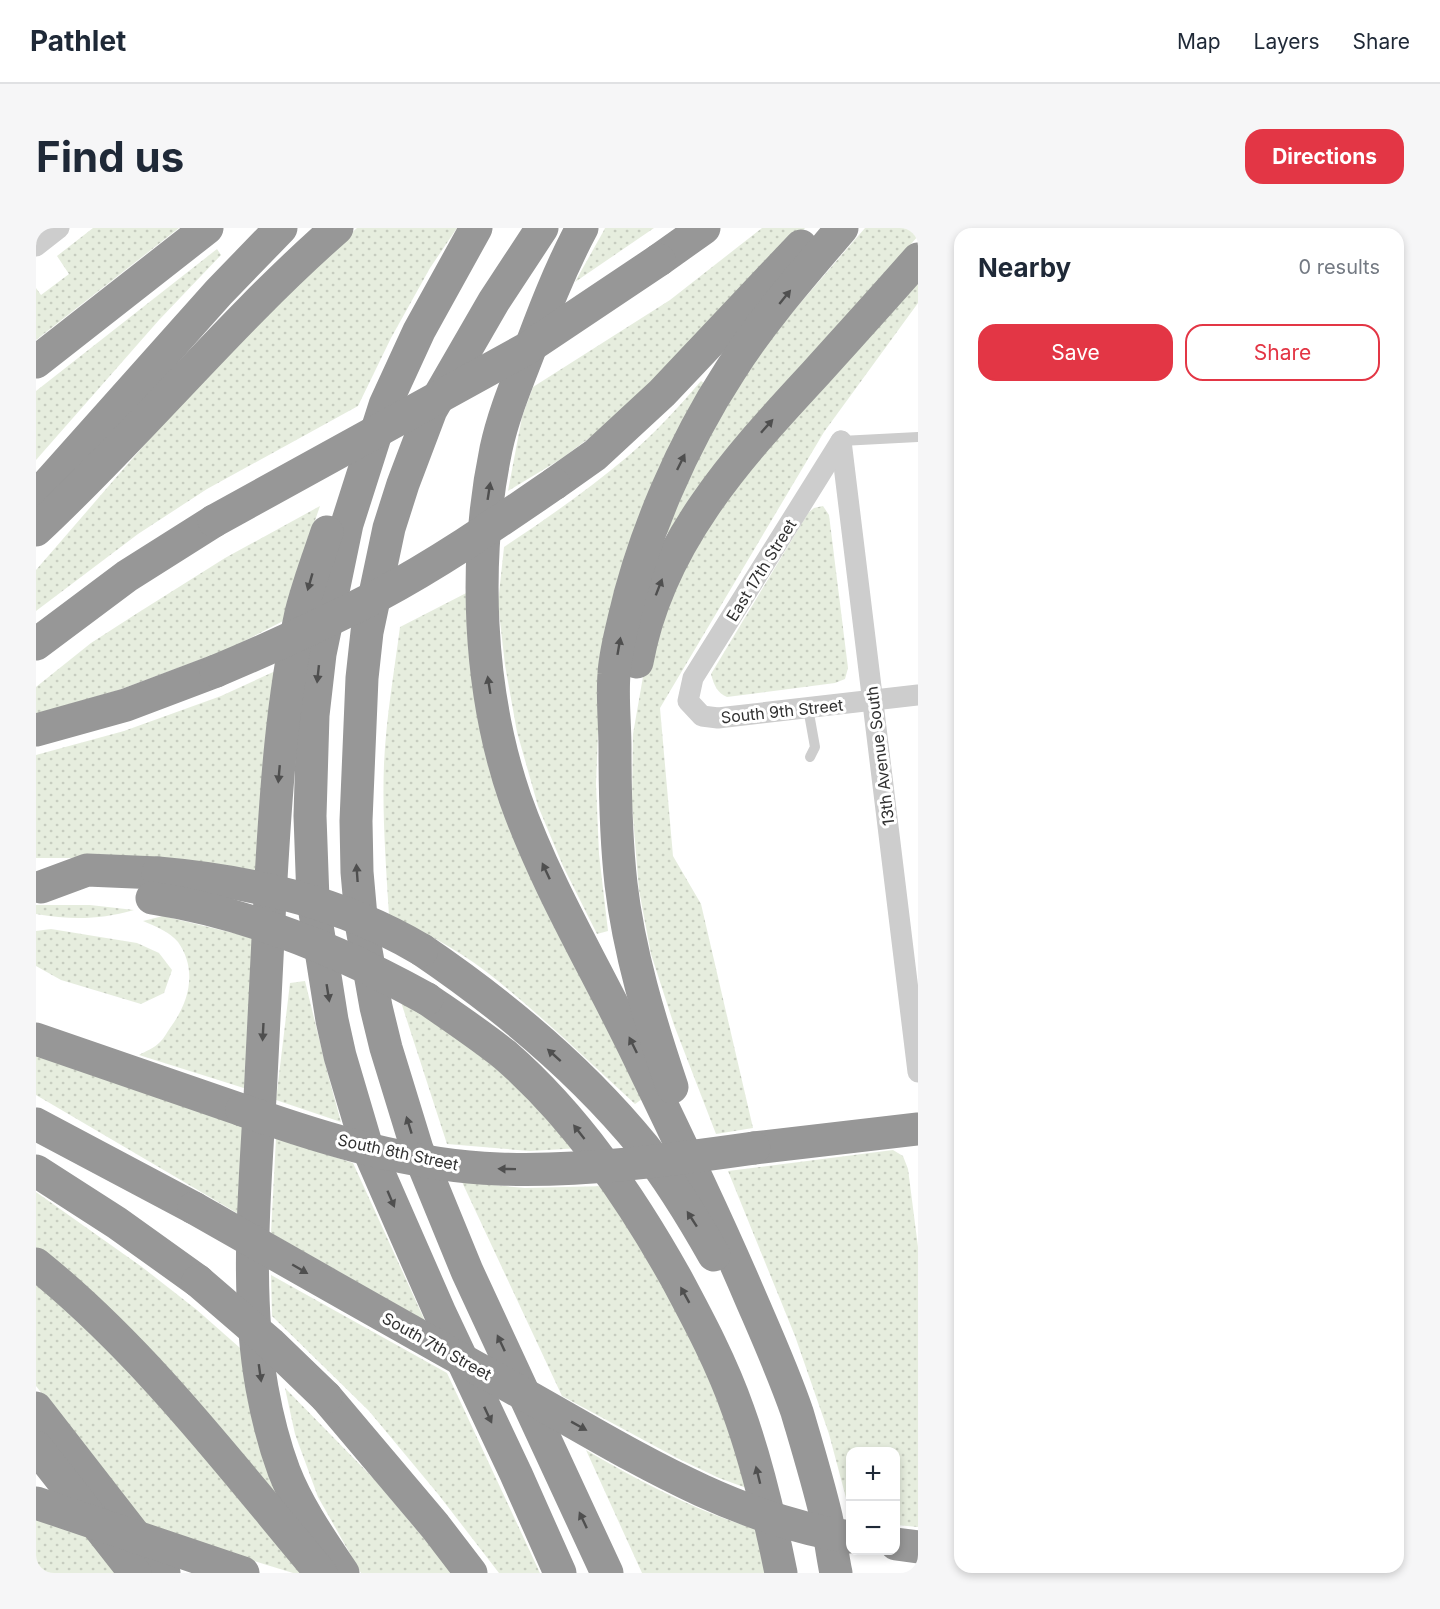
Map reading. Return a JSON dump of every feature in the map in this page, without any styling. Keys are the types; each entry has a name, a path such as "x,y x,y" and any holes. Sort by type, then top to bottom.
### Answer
{"highway":[{"path":"36,362 207,228"},
{"path":"36,496 219,292 281,228"},
{"path":"36,530 68,500 248,312 337,228"},
{"path":"476,228 436,300 386,405 358,486 333,588 320,654 313,715 310,816 313,900 332,1020 340,1056 366,1144 440,1313 560,1573"},
{"path":"542,228 494,301 431,410 389,528 367,632 362,678 356,821 357,872 362,928 376,1007 417,1149 467,1271 607,1573"},
{"path":"582,228 547,303 506,411 497,446 488,494 484,541 483,618 487,673 507,768 526,826 581,946 628,1035 713,1211 789,1390 826,1517 836,1573"},
{"path":"659,260 695,228"},
{"path":"37,643 127,576 214,521 526,349 704,228"},
{"path":"36,730 126,705 262,652 378,595 468,541 595,455 662,393 818,228"},
{"path":"713,1211 666,1068 642,987 630,933 621,883 615,788 614,674 633,581 645,543 688,446 729,371 842,228"},
{"path":"615,788 639,650 646,626 663,577 696,516 738,460 918,259"},
{"path":"343,1573 312,1525 284,1471 268,1417 262,1386 252,1300 263,1024 275,816 287,693 301,614 311,577 378,403 405,345 436,300"},
{"path":"38,887 125,894 155,885 230,881 299,897 376,925 422,950 470,984 552,1053 628,1129 671,1186 768,1340"},
{"path":"155,885 220,911 294,935 370,969 427,999 503,1054 550,1100 589,1145 654,1238 705,1334 738,1409 754,1461 781,1573"},
{"name":"South 8th Street","path":"36,1039 308,1132 402,1156 473,1167 580,1168 659,1162 754,1148 918,1129"},
{"name":"South 7th Street","path":"36,1124 194,1208 674,1478 738,1506 804,1527 846,1536"},
{"path":"36,1172 117,1223 198,1281 270,1343 326,1397 471,1573"},
{"path":"36,1264 112,1332 161,1384 321,1573"},
{"path":"36,1408 164,1573"},
{"path":"36,1447 135,1573"},
{"path":"36,1503 243,1573"},
{"path":"900,1545 918,1547"}],"street":[{"path":"36,246 59,228"},
{"name":"East 17th Street","path":"688,701 693,678 841,441"},
{"name":"13th Avenue South","path":"841,441 918,1072"},
{"name":"South 9th Street","path":"688,701 702,716 718,718 918,695"}],"lane":[{"path":"841,441 918,437"},
{"path":"808,708 815,747 810,758"}],"green space":[{"path":"93,228 179,228 36,340 36,288 41,295 69,274 57,256"},
{"path":"357,228 457,228 430,268 391,338 358,406 207,489 138,534 36,611 36,570 230,350 313,267"},
{"path":"605,228 654,228 575,282 603,232"},
{"path":"762,228 805,228 762,276 608,424 561,459 508,491 522,417 533,387 670,300"},
{"path":"865,228 918,228 918,236 838,328 672,535 660,530 695,453 770,338"},
{"path":"217,249 221,255 159,320 36,460 36,391"},
{"path":"918,277 918,303 824,432 660,708 673,856 701,904 753,1128 716,1134 674,1025 651,954 639,890 632,805 633,734 644,671 660,607 724,487"},
{"path":"701,381 711,388 599,706 596,784 599,854 608,931 597,934 563,866 538,806 517,732 505,665 498,603 504,547 567,504 627,457 666,420"},
{"path":"320,506 301,561 287,619 231,648 119,690 36,714 36,687 91,643 225,558"},
{"path":"823,506 829,515 848,668 845,679 835,683 727,697 716,688 711,674 808,513 814,508"},
{"path":"476,588 479,667 642,1099 635,1104 542,1019 484,970 438,940 389,915 384,821 384,764 388,713 400,627"},
{"path":"282,668 264,872 106,858 36,858 36,755 124,731 221,696"},
{"path":"36,905 90,905 134,910 109,916 73,918 36,914"},
{"path":"163,916 258,939 250,1090 139,1055 164,1038 182,1008 189,986 188,964 178,942 167,932 143,921"},
{"path":"51,929 137,943 159,953 172,970 164,993 141,1004 61,980 36,966 36,931"},
{"path":"305,981 341,1122 276,1100 290,983"},
{"path":"401,1002 477,1049 581,1148 530,1151 447,1144"},
{"path":"36,1050 248,1128 242,1216 36,1095"},
{"path":"276,1138 353,1163 425,1321 271,1233"},
{"path":"893,1150 903,1156 908,1169 918,1247 918,1527 900,1525 900,1447 846,1447 846,1498 829,1434 795,1336 728,1171"},
{"path":"462,1182 525,1188 606,1186 697,1339 752,1490 719,1478 677,1458 562,1396"},
{"path":"36,1192 142,1267 197,1310 248,1355 299,1523 36,1249"},
{"path":"271,1275 447,1373 540,1573 499,1573 438,1494 369,1411 272,1316"},
{"path":"36,1276 95,1327 304,1573 293,1573 145,1527 36,1386"},
{"path":"285,1388 375,1480 453,1573 361,1573 318,1497 295,1434"},
{"path":"586,1450 672,1496 717,1516 763,1531 773,1573 642,1573"},
{"path":"36,1518 92,1537 120,1573 36,1573"}]}
